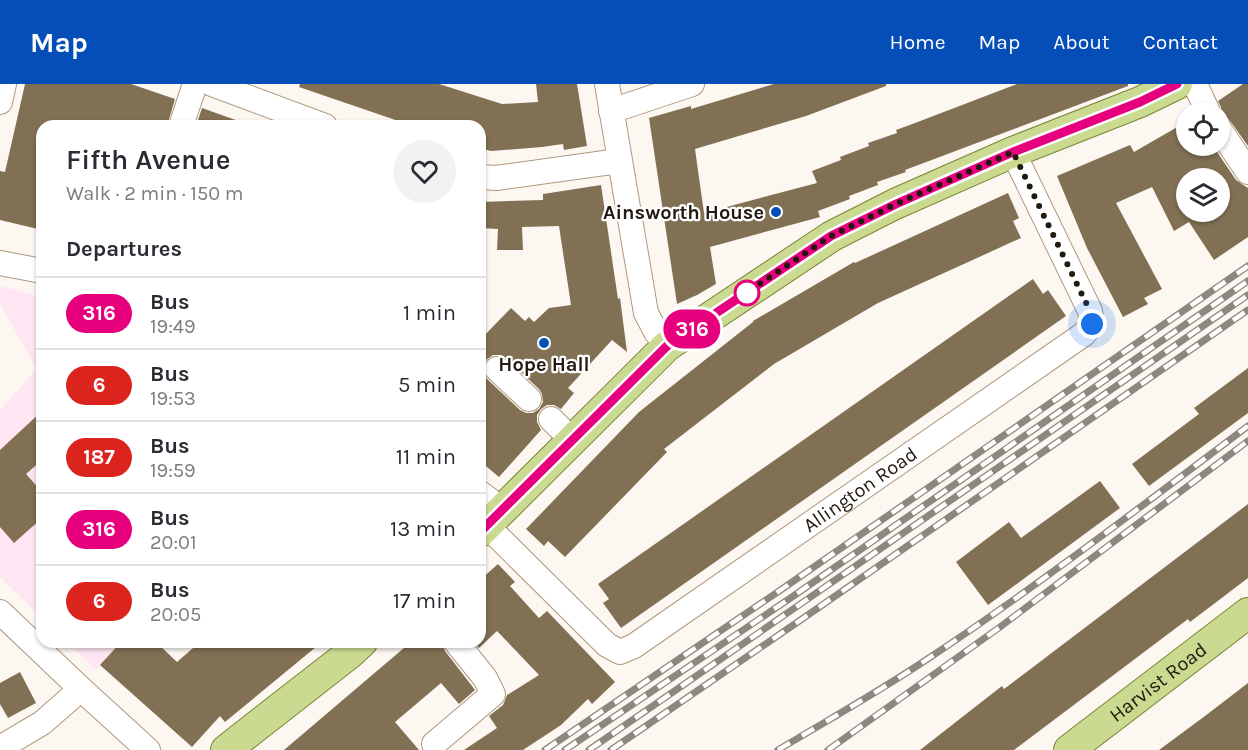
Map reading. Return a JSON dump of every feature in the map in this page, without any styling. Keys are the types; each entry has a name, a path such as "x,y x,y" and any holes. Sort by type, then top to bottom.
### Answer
{"main road":[{"path":"487,515 572,440 667,346 831,236 896,204 1013,152 1140,102 1177,84"},
{"name":"Harvist Road","path":"1068,750 1248,614"},
{"path":"226,750 347,648"}],"street":[{"path":"0,102 4,84"},
{"path":"183,120 195,84"},
{"path":"213,84 309,120"},
{"path":"607,84 646,313 667,346"},
{"path":"611,111 692,84"},
{"path":"1195,84 1203,102"},
{"path":"1230,145 1248,172"},
{"name":"Allington Road","path":"487,515 608,645 620,652 634,646 1084,334 1092,324 1090,311 1013,152"},
{"path":"486,177 496,178 619,161"},
{"path":"0,263 36,270"},
{"path":"497,369 529,399"},
{"path":"551,419 572,440"},
{"path":"0,612 36,646"},
{"path":"38,648 148,750"},
{"path":"434,744 492,694 485,678 461,648"},
{"path":"0,748 42,723 81,689"}],"shaded area":[{"path":"0,286 36,295 36,367 0,304"},
{"path":"36,370 36,612 0,577 0,410"},
{"path":"73,648 116,648 96,670"}],"building":[{"path":"25,84 131,84 175,99 169,120 36,120 36,229 0,220 0,171 5,172"},
{"path":"300,84 439,84 502,104 538,102 536,84 577,84 587,146 564,150 563,144 491,151 486,150 486,120 395,120 299,87"},
{"path":"774,84 886,84 886,86 806,116 695,149 704,213 817,183 812,171 869,146 868,143 1017,84 1128,84 1128,86 905,170 906,172 877,182 878,185 849,196 850,199 818,211 820,217 710,247 716,284 677,304 649,118 691,106 691,109"},
{"path":"1243,84 1248,84 1248,146 1230,121 1230,102 1218,101"},
{"path":"202,108 236,120 198,120"},
{"path":"1176,128 1176,156 1220,156 1228,168 1176,168 1176,222 1189,222 1174,231 1152,187 1116,203 1162,289 1144,298 1148,304 1123,317 1087,248 1057,176 1130,145 1134,152"},
{"path":"1230,171 1236,180 1248,188 1248,237 1214,260 1189,222 1230,222"},
{"path":"601,185 627,352 612,340 568,388 574,393 561,409 554,405 547,405 541,409 537,415 537,422 541,430 499,477 486,466 486,377 526,413 533,413 543,402 539,389 507,359 501,355 493,355 486,360 486,334 511,308 525,321 529,317 534,322 549,308 571,305 559,226 522,227 523,250 497,250 498,229 486,228 486,202 543,200 543,194"},
{"path":"1008,193 1019,218 1013,221 1021,238 878,303 774,364 664,449 667,452 565,557 548,541 544,546 526,529 639,412 753,321 854,262"},
{"path":"1033,279 1043,294 1048,290 1066,316 621,628 603,603 609,599 598,584"},
{"path":"1248,368 1248,413 1149,486 1132,464 1199,414 1194,408"},
{"path":"36,417 36,465 26,474 36,485 36,523 14,543 0,527 0,450"},
{"path":"1100,481 1120,508 988,605 956,562 1009,522 1021,538"},
{"path":"1248,504 1248,578 1190,622 1188,619 1014,750 920,750 1002,686 1004,689"},
{"path":"498,564 515,582 510,586 539,618 547,611 615,682 592,704 588,699 561,725 523,750 464,750 497,728 489,716 503,705 507,695 539,675 497,631 486,641 486,575"},
{"path":"116,648 162,648 177,662 193,648 315,648 225,722 220,716 192,747 100,665"},
{"path":"404,648 444,648 475,690 459,704 441,683 395,722 419,750 284,750"},
{"path":"20,672 36,703 8,718 0,704 0,683"},
{"path":"1248,683 1248,750 1159,750 1205,716"}],"railway":[{"path":"545,750 785,587 1248,266"},
{"path":"565,750 792,597 1248,281"},
{"path":"589,750 1248,295"},
{"path":"611,750 1248,310"},
{"path":"778,750 892,682 970,630 1248,426"},
{"path":"828,750 1000,627 1248,441"}],"bus line":[{"name":"316","path":"486,526 667,346 831,236 896,204 1013,152 1140,102 1177,84"}],"place":[{"name":"Ainsworth House","path":"776,212"},
{"name":"Hope Hall","path":"544,343"}],"route":[{"path":"747,293 740,297 831,236 896,204 1013,152 1090,311 1092,324"}]}
